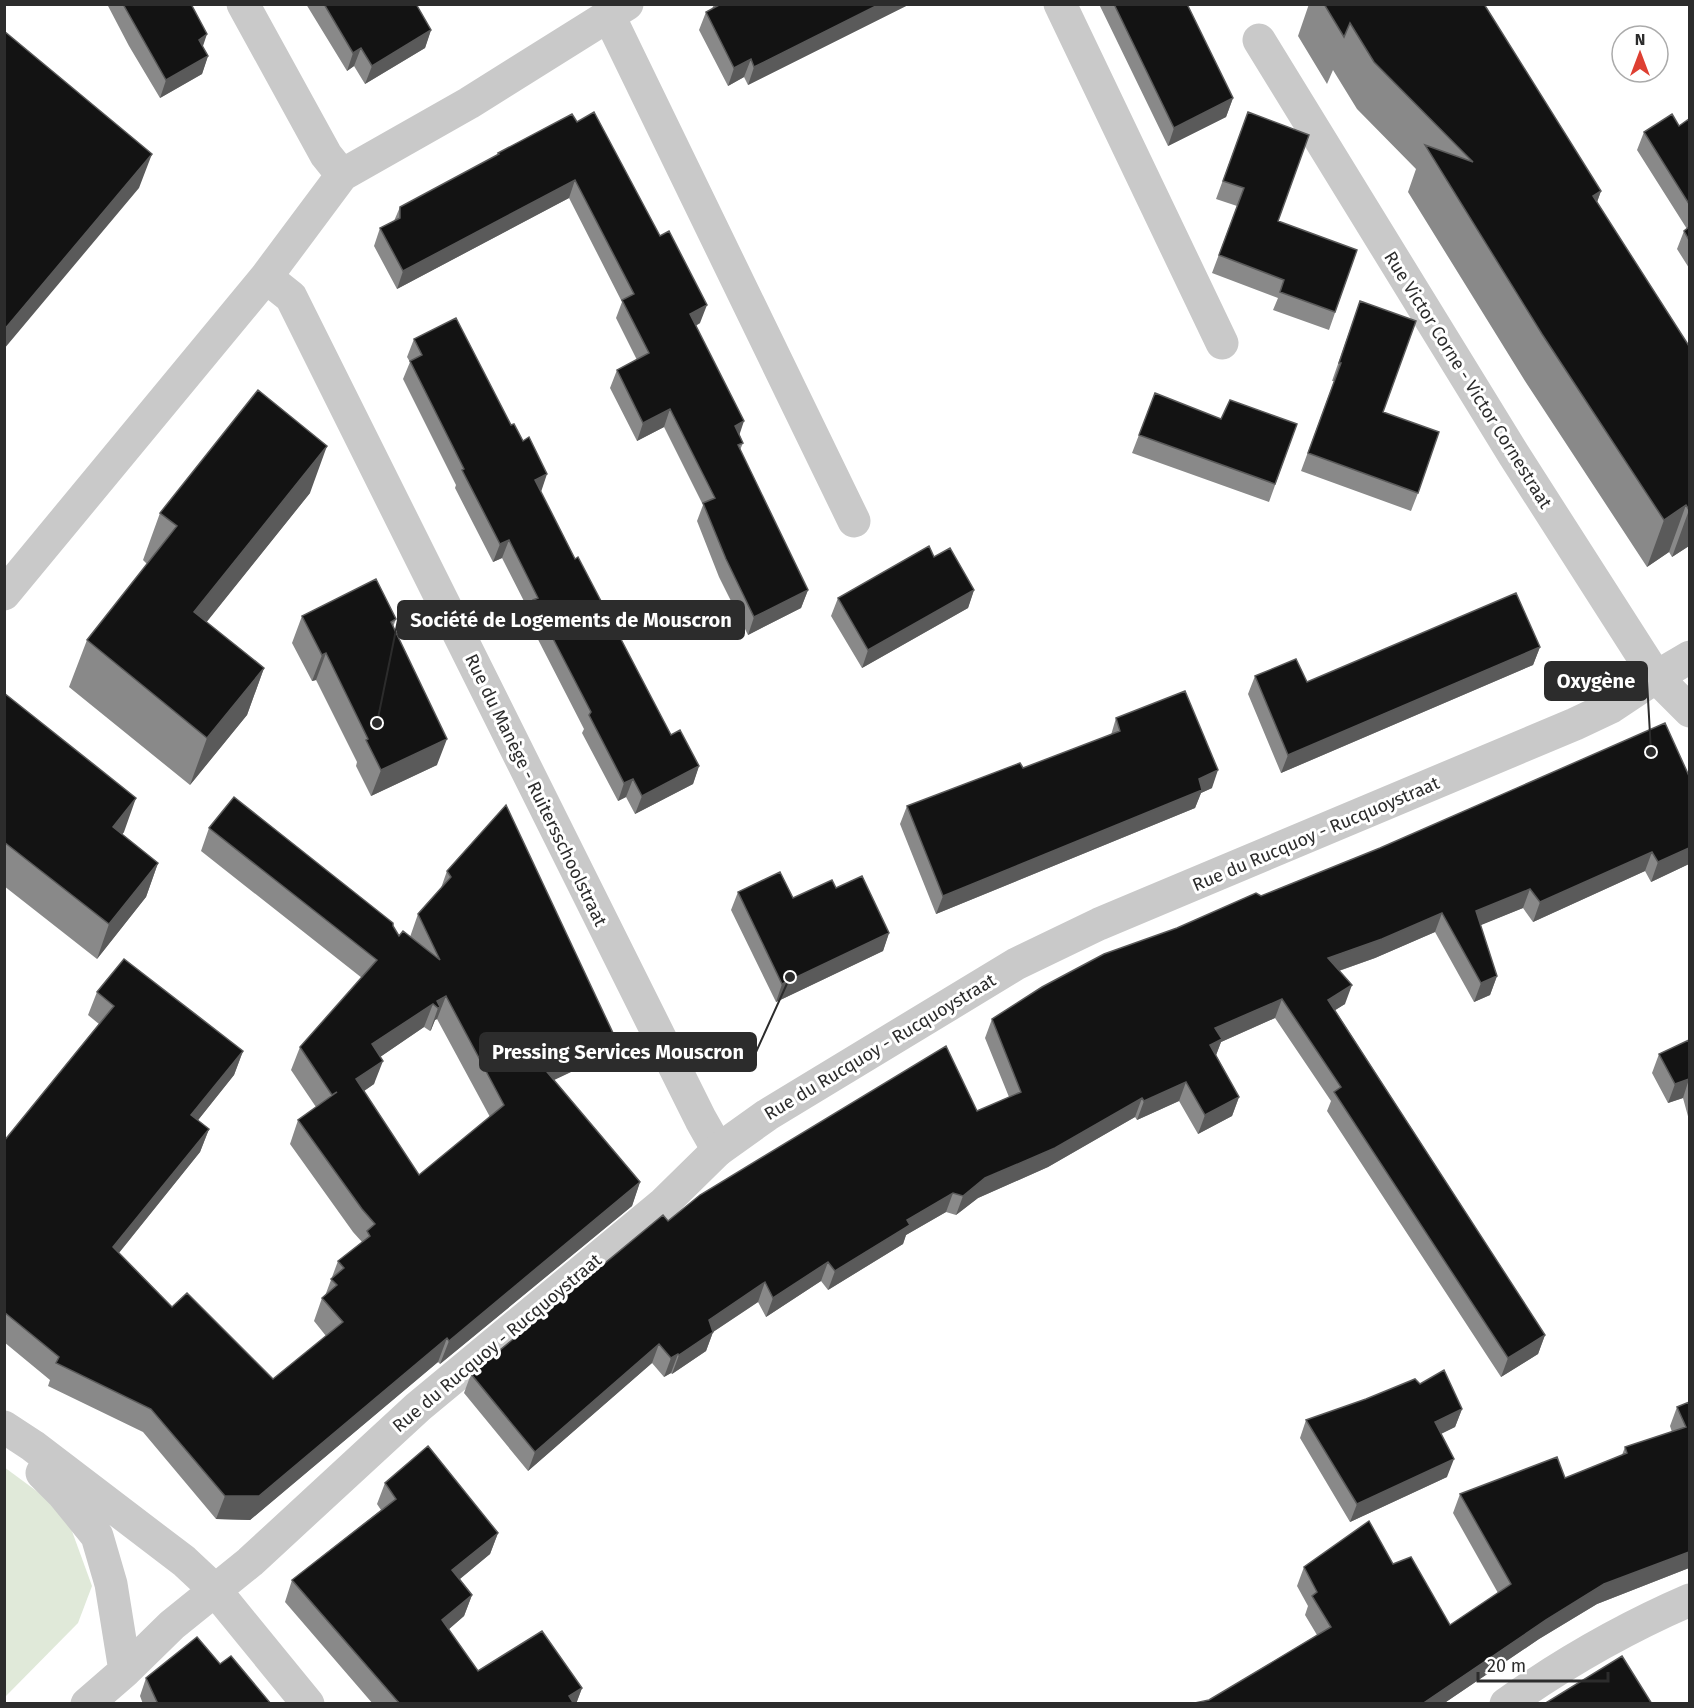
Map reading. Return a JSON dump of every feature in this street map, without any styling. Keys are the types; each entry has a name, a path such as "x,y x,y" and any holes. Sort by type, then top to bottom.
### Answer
{"street":[{"path":"243,4 326,155 342,175"},
{"path":"1060,4 1222,343"},
{"path":"4,594 266,277 342,175 469,103 618,10 854,521"},
{"name":"Rue Victor Corne - Victor Cornestraat","path":"1258,40 1514,456 1656,677 1689,711"},
{"name":"Rue du Manège - Ruitersschoolstraat","path":"266,277 291,297 718,1150"},
{"name":"Rue du Rucquoy - Rucquoystraat","path":"87,1704 172,1625 250,1562 418,1407 663,1204 718,1150 776,1110 1016,964 1050,947 1575,724 1611,707 1689,657"},
{"path":"4,1427 33,1446 184,1561 215,1590 308,1704"},
{"path":"4,1436 63,1494 97,1536 111,1584 125,1671"},
{"path":"1506,1704 1600,1644 1636,1624 1689,1600"}],"green space":[{"path":"4,1467 65,1512 92,1586 78,1623 5,1697"}],"building":[{"path":"123,4 191,4 207,34 199,40 208,56 166,80"},
{"path":"324,4 416,4 431,30 372,66 361,48 353,53"},
{"path":"721,4 880,4 754,67 751,59 734,68 706,12"},
{"path":"1114,4 1187,4 1233,98 1174,128"},
{"path":"1324,4 1484,4 1601,191 1593,196 1689,346 1689,510 1686,505 1664,520 1542,334 1425,145 1473,162 1374,62 1350,23 1344,37"},
{"path":"4,31 152,154 4,330"},
{"path":"594,112 660,236 669,231 707,305 690,314 744,421 735,426 743,443 738,445 808,590 754,617 726,559 703,503 715,498 670,409 643,423 617,370 649,353 622,300 634,294 575,180 403,271 380,228 400,218 400,207 498,153 572,114 577,122"},
{"path":"1248,112 1309,135 1278,221 1357,250 1335,312 1280,292 1284,280 1219,255 1244,188 1223,181"},
{"path":"1672,114 1679,126 1689,119 1689,204 1644,132"},
{"path":"1689,227 1689,240 1684,231"},
{"path":"1360,301 1416,321 1383,412 1439,432 1418,493 1308,453 1341,363 1339,363"},
{"path":"456,318 511,425 514,424 523,441 529,437 547,474 535,480 575,559 578,557 671,735 680,730 699,766 642,796 633,779 624,783 589,715 591,712 533,600 538,598 509,540 500,544 410,361 422,355 414,339"},
{"path":"258,390 327,446 194,612 264,668 207,738 87,640 177,526 160,513"},
{"path":"1155,393 1221,419 1230,400 1297,424 1275,484 1139,435"},
{"path":"929,546 934,557 950,548 974,590 868,650 838,598"},
{"path":"376,579 396,619 391,622 447,739 381,770 326,653 322,655 302,616"},
{"path":"1516,593 1540,647 1288,755 1255,676 1296,659 1307,682"},
{"path":"1185,691 1218,770 1199,779 1202,790 943,896 907,806 1020,763 1023,768 1120,731 1116,718"},
{"path":"4,693 136,798 113,827 158,863 109,924 4,842"},
{"path":"1665,723 1689,776 1689,848 1658,862 1652,852 1540,902 1530,889 1476,911 1497,976 1481,983 1442,913 1382,939 1328,958 1352,985 1328,1000 1545,1335 1508,1358 1334,1092 1341,1087 1282,999 1215,1028 1222,1039 1210,1045 1239,1097 1205,1115 1186,1082 1144,1101 1142,1098 1055,1148 985,1178 963,1196 953,1193 907,1220 910,1225 835,1271 828,1262 773,1298 765,1282 709,1320 713,1332 679,1355 671,1358 659,1344 535,1452 471,1374 663,1215 668,1221 700,1195 946,1046 977,1111 1021,1092 992,1019 1042,987 1104,954 1177,928 1256,893 1261,896 1380,848"},
{"path":"234,797 393,923 399,936 403,931 440,960 418,914 451,877 447,871 506,805 613,1033 542,1066 640,1182 449,1341 447,1338 259,1496 225,1496 151,1409 56,1363 59,1357 4,1312 4,1141 114,1006 97,992 124,959 243,1051 191,1115 209,1129 113,1247 172,1307 187,1293 273,1379 343,1322 322,1298 337,1285 331,1279 344,1268 338,1261 370,1236 367,1231 375,1224 298,1120 337,1092 332,1095 300,1047 377,960 209,828","holes":["446,996 504,1105 419,1175 356,1079 383,1061 372,1044 433,1004 440,1007 437,1001"]},
{"path":"780,872 793,898 832,880 836,888 862,876 889,933 782,984 738,892"},
{"path":"1689,1040 1689,1079 1675,1084 1659,1054"},
{"path":"1444,1370 1462,1409 1435,1422 1454,1459 1357,1504 1306,1420 1415,1379 1420,1384"},
{"path":"1689,1402 1689,1552 1604,1584 1546,1620 1422,1704 1190,1704 1209,1700 1331,1627 1312,1596 1317,1592 1304,1567 1369,1521 1393,1564 1411,1557 1450,1625 1511,1584 1460,1494 1557,1457 1565,1478 1627,1453 1625,1447 1686,1427 1677,1407"},
{"path":"428,1446 498,1533 452,1570 472,1595 442,1620 478,1671 542,1631 582,1688 569,1696 574,1704 400,1704 292,1580 396,1499 385,1483"},
{"path":"197,1637 220,1664 231,1656 271,1704 158,1704 146,1678"},
{"path":"1622,1656 1652,1704 1544,1704"}],"place":[{"name":"Société de Logements de Mouscron","path":"377,723"},
{"name":"Oxygène","path":"1651,752"},
{"name":"Pressing Services Mouscron","path":"790,977"}]}
